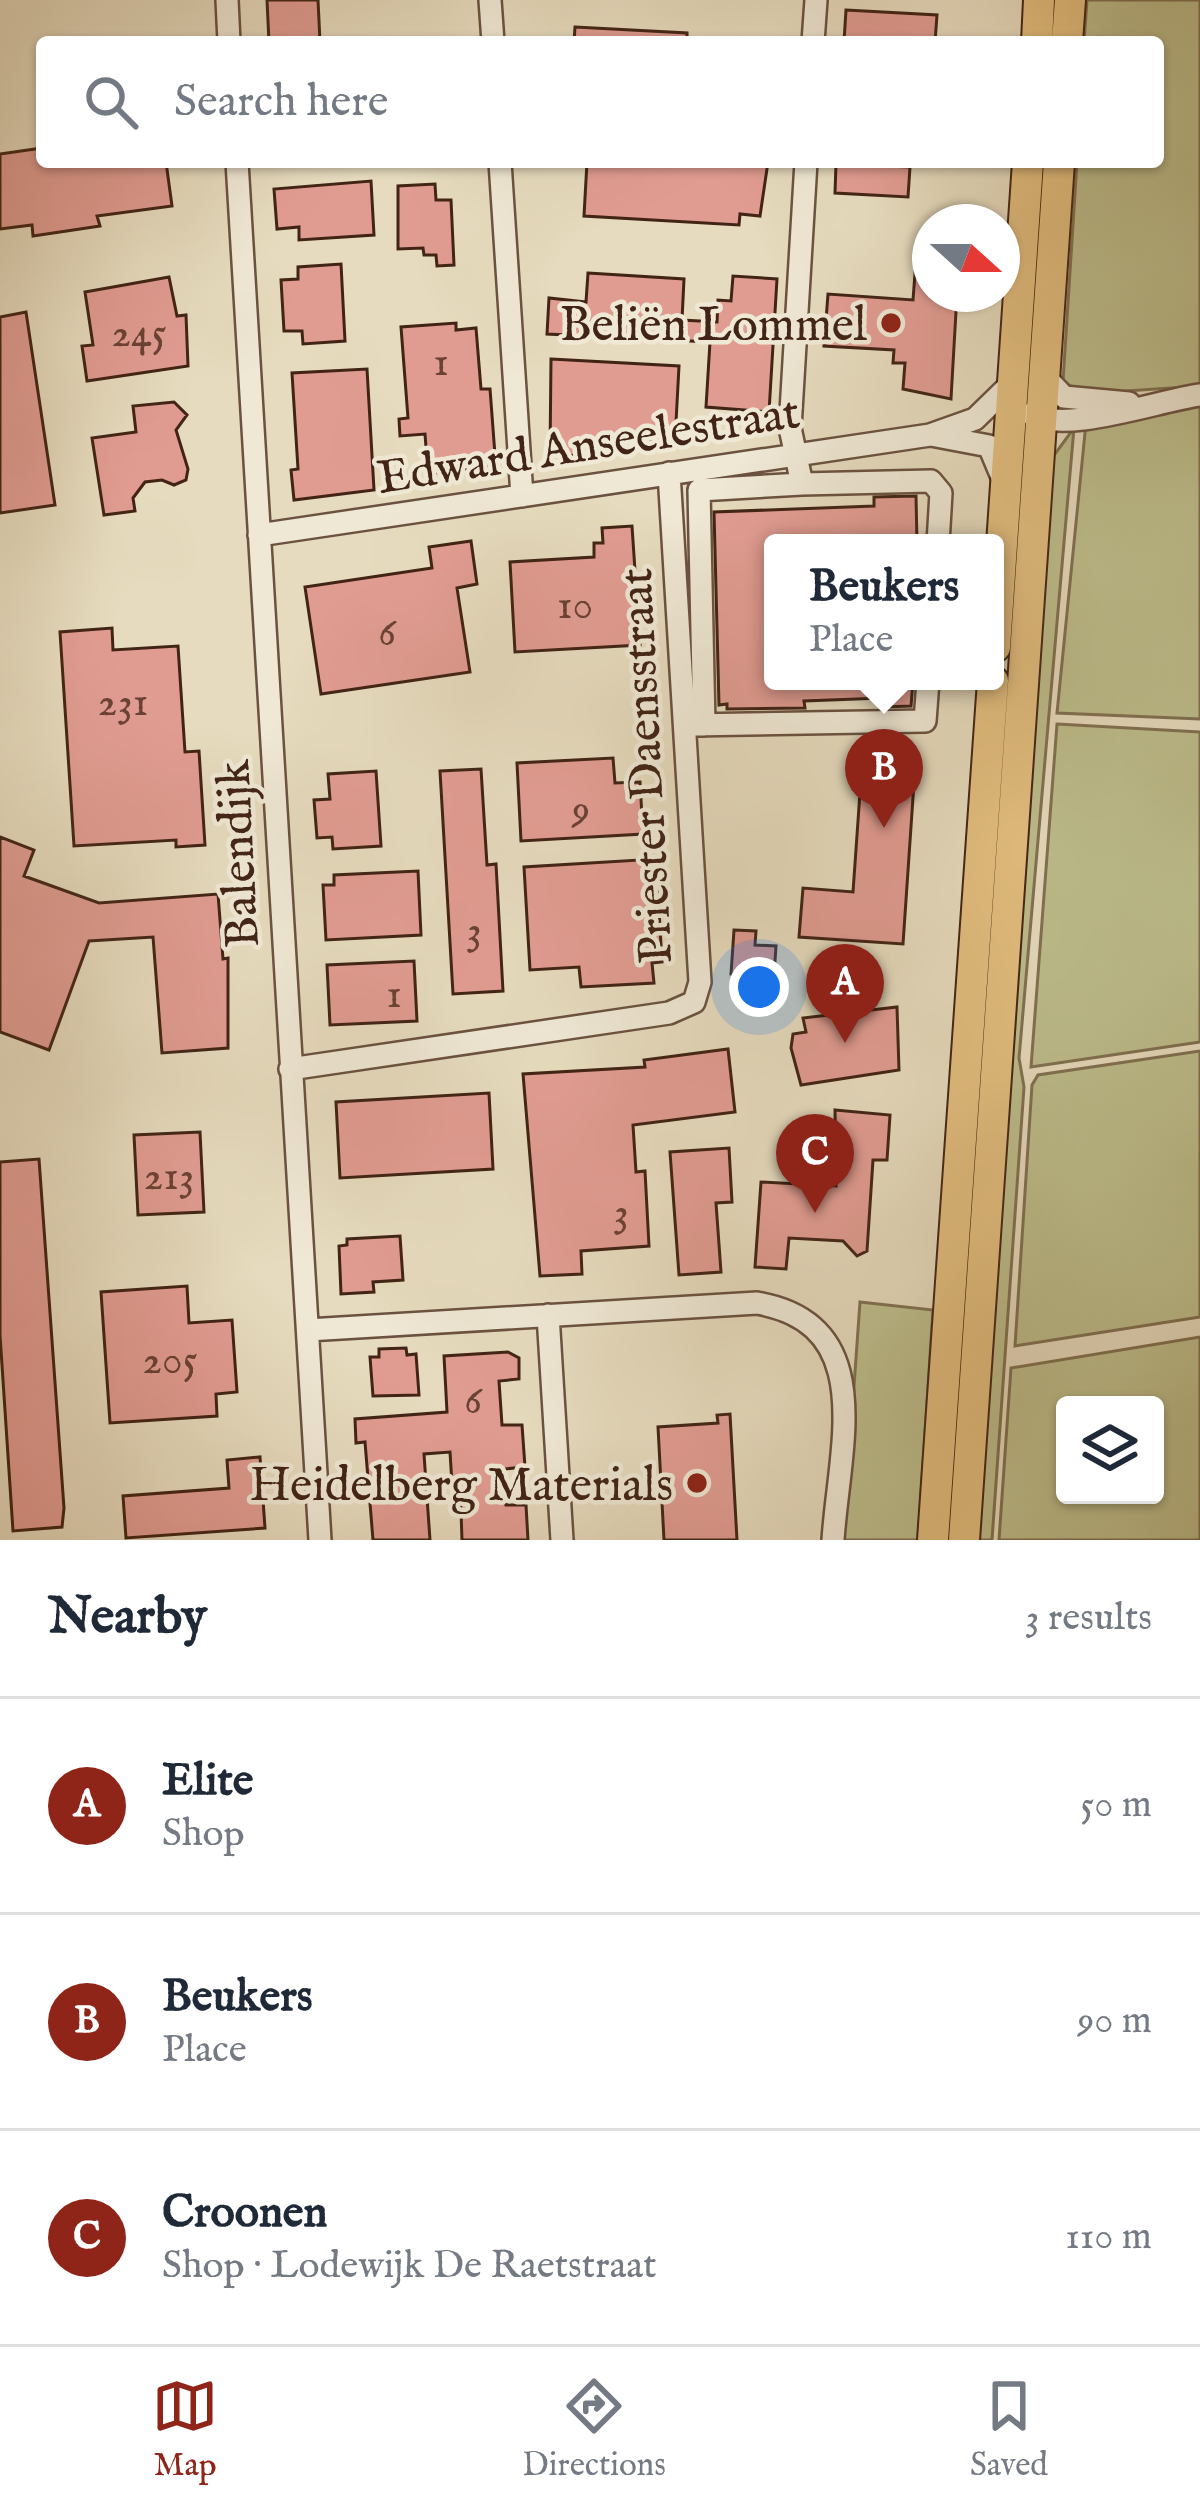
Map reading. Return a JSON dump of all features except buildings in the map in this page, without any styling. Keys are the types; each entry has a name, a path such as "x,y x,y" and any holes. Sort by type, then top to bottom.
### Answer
{"highway":[{"path":"1037,36 1040,0"},
{"path":"1067,36 1070,0"},
{"path":"1003,534 1028,168"},
{"path":"964,1540 1042,459 1060,422 1048,380 1059,168"},
{"path":"933,1540 992,690"}],"street":[{"path":"227,0 230,36"},
{"path":"490,0 493,36"},
{"path":"813,36 816,0"},
{"name":"Balendijk","path":"237,168 320,1540"},
{"path":"500,168 522,496"},
{"path":"802,484 790,428 806,168"},
{"path":"1013,378 1031,415 1060,422 1200,395"},
{"name":"Edward Anseelestraat","path":"259,535 930,435 975,419 1013,378"},
{"path":"1048,380 1064,398 1142,403"},
{"name":"Edward Anseelestraat","path":"930,435 989,446 1006,492"},
{"name":"Priester Daensstraat","path":"290,1069 669,1013 694,1002 700,982 694,725 668,473"},
{"path":"927,690 925,722 694,725 699,490 931,481 941,493 939,534"},
{"path":"308,1330 757,1303 803,1316 838,1353 842,1416 833,1540"},
{"path":"548,1316 562,1540"}],"green space":[{"path":"1087,0 1200,0 1200,386 1082,394 1063,381 1077,168 1164,168 1164,36 1084,36"},
{"path":"1200,402 1200,719 1057,713 1086,423"},
{"path":"1074,428 1019,1058 1024,1087 992,1540 978,1540 1052,458"},
{"path":"1057,724 1200,732 1200,1042 1031,1067"},
{"path":"1200,1051 1200,1317 1015,1346 1032,1085 1038,1075"},
{"path":"860,1302 933,1310 918,1540 843,1540"},
{"path":"1200,1337 1200,1540 999,1540 1011,1368"}],"place":[{"name":"Beliën Lommel","path":"891,323"},
{"name":"Beukers","path":"884,828"},
{"name":"Elite","path":"845,1043"},
{"name":"Croonen","path":"815,1213"},
{"name":"Heidelberg Materials","path":"697,1483"}]}
